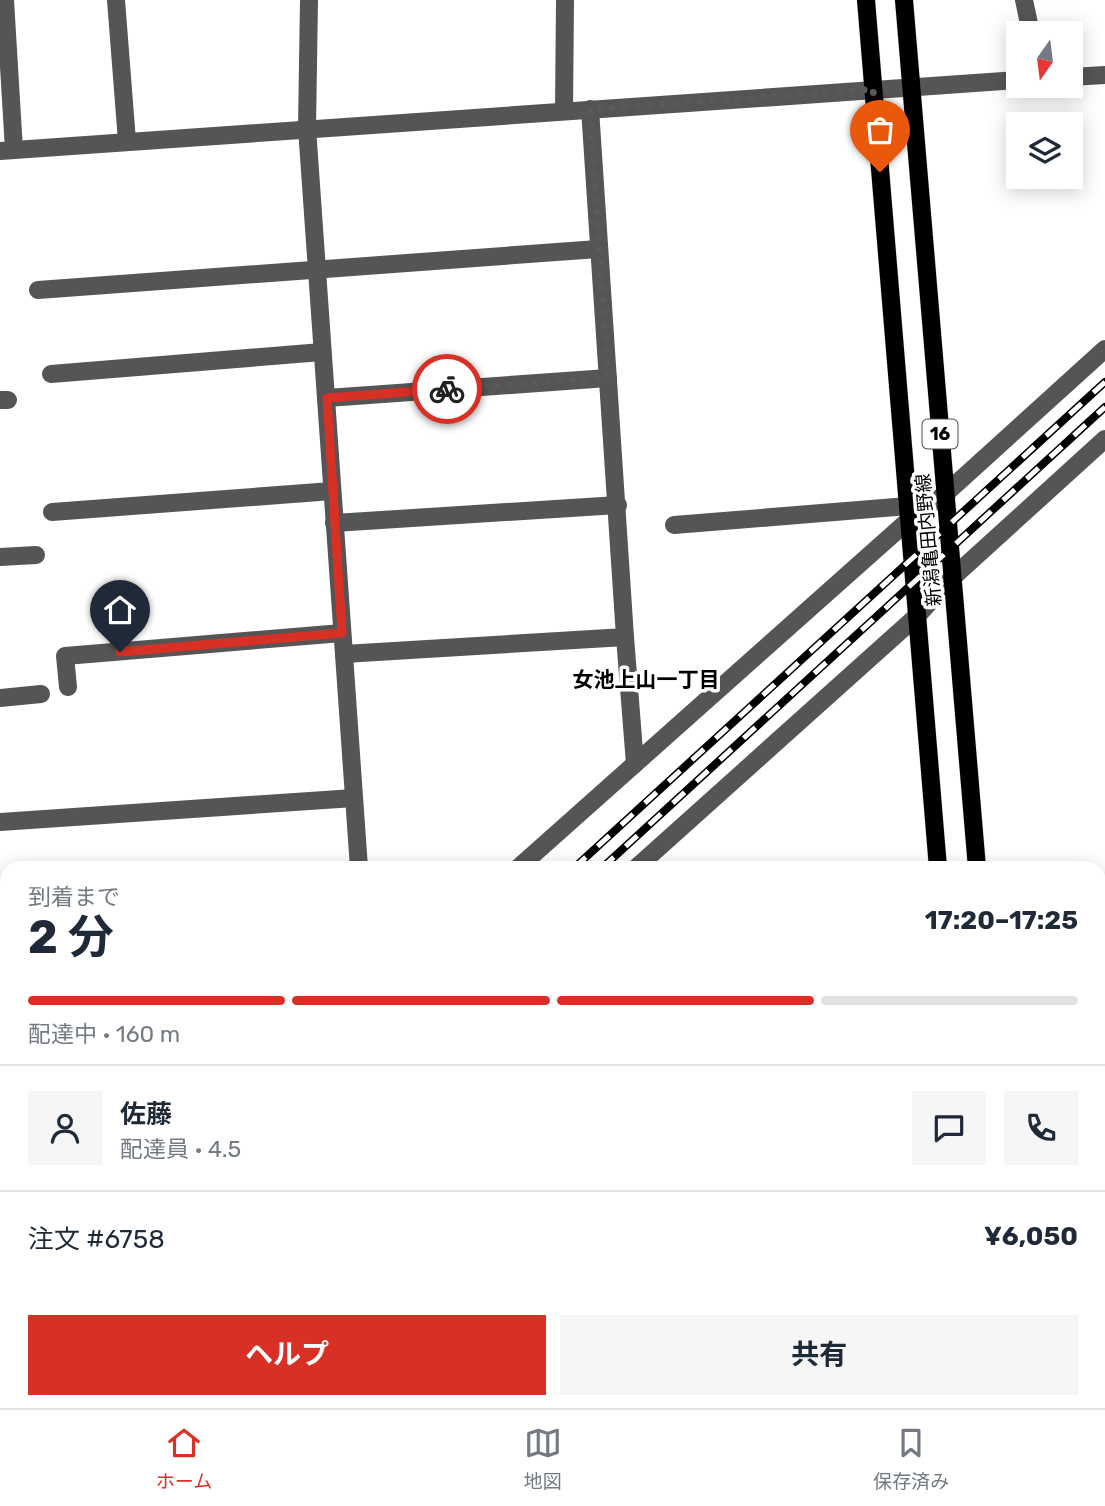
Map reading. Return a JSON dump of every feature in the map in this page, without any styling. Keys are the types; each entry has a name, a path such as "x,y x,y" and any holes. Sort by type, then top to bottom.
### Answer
{"main road":[{"name":"新潟亀田内野線","path":"866,0 937,861"},
{"name":"新潟亀田内野線","path":"904,0 976,861"}],"street":[{"path":"5,0 7,150 1006,81"},
{"path":"116,0 127,141"},
{"path":"309,0 307,128 358,861"},
{"path":"564,110 565,0"},
{"path":"1024,0 1028,21"},
{"path":"1083,76 1105,75"},
{"path":"590,109 635,764"},
{"path":"38,290 598,249"},
{"path":"526,861 909,512 945,494 1105,349"},
{"path":"51,374 323,352"},
{"path":"327,398 608,378"},
{"path":"644,861 918,615 952,578 1105,439"},
{"path":"52,512 332,491"},
{"path":"334,523 618,505"},
{"path":"674,525 909,512"},
{"path":"0,557 36,555"},
{"path":"68,687 65,656 342,633"},
{"path":"344,654 625,637"},
{"path":"0,698 41,694"},
{"path":"0,822 354,799"}],"railway":[{"path":"582,861 1105,382"},
{"path":"610,861 1105,407"}],"way so far":[{"path":"447,389 608,378 590,109 873,89 880,172"}],"district":[{"name":"女池上山一丁目","path":"646,680"}],"route":[{"path":"120,652 342,633 327,398 447,389"}]}
